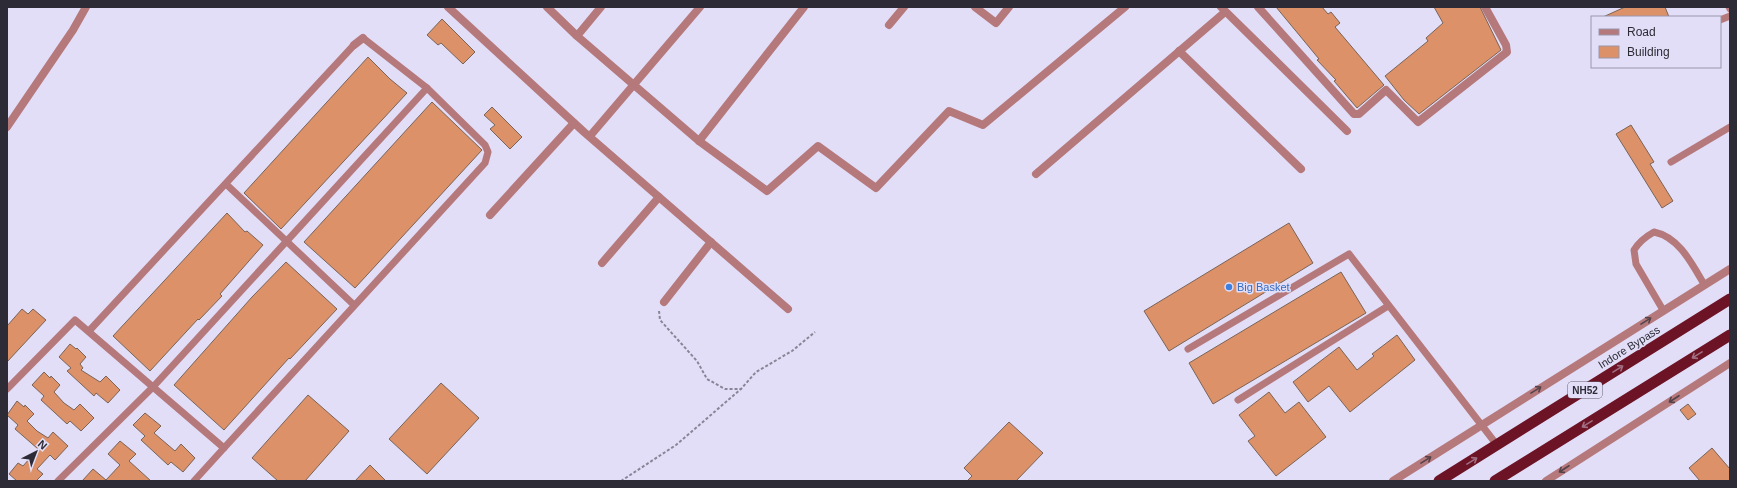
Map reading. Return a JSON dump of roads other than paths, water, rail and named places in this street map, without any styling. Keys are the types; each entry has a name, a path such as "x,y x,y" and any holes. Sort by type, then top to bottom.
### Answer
{"highway":[{"name":"Indore Bypass","path":"1439,481 1730,299"},
{"name":"NH52","path":"1495,481 1730,335"}],"street":[{"path":"7,127 73,30 86,7"},
{"path":"448,7 574,123 788,309"},
{"path":"547,7 577,36 699,141 767,190 818,146 876,188 949,111 983,125 1125,7"},
{"path":"577,36 601,7"},
{"path":"590,136 700,7"},
{"path":"699,141 804,7"},
{"path":"889,25 904,7"},
{"path":"975,7 996,23 1009,7"},
{"path":"1258,7 1354,114 1359,114 1386,90 1418,122 1507,52 1506,45 1485,7"},
{"path":"1036,174 1179,51 1223,9 1347,131"},
{"path":"354,45 363,38"},
{"path":"1179,51 1301,169"},
{"path":"490,215 574,123"},
{"path":"602,263 659,196"},
{"path":"664,302 711,242"},
{"path":"1393,481 1730,269"},
{"path":"1546,481 1730,363"}],"lane":[{"path":"194,481 485,163 488,152 485,145 427,88 363,38"},
{"path":"89,331 354,45"},
{"path":"58,481 153,387 427,88"},
{"path":"1671,162 1730,127"},
{"path":"226,184 285,242 354,305"},
{"path":"1663,310 1636,264 1634,250 1638,243 1645,237 1654,232 1663,233 1670,237 1683,252 1704,284"},
{"path":"1188,349 1349,254 1497,445"},
{"path":"1238,400 1388,306"},
{"path":"7,389 76,320 224,448"}],"place":[{"name":"Big Basket","path":"1229,287"}]}
